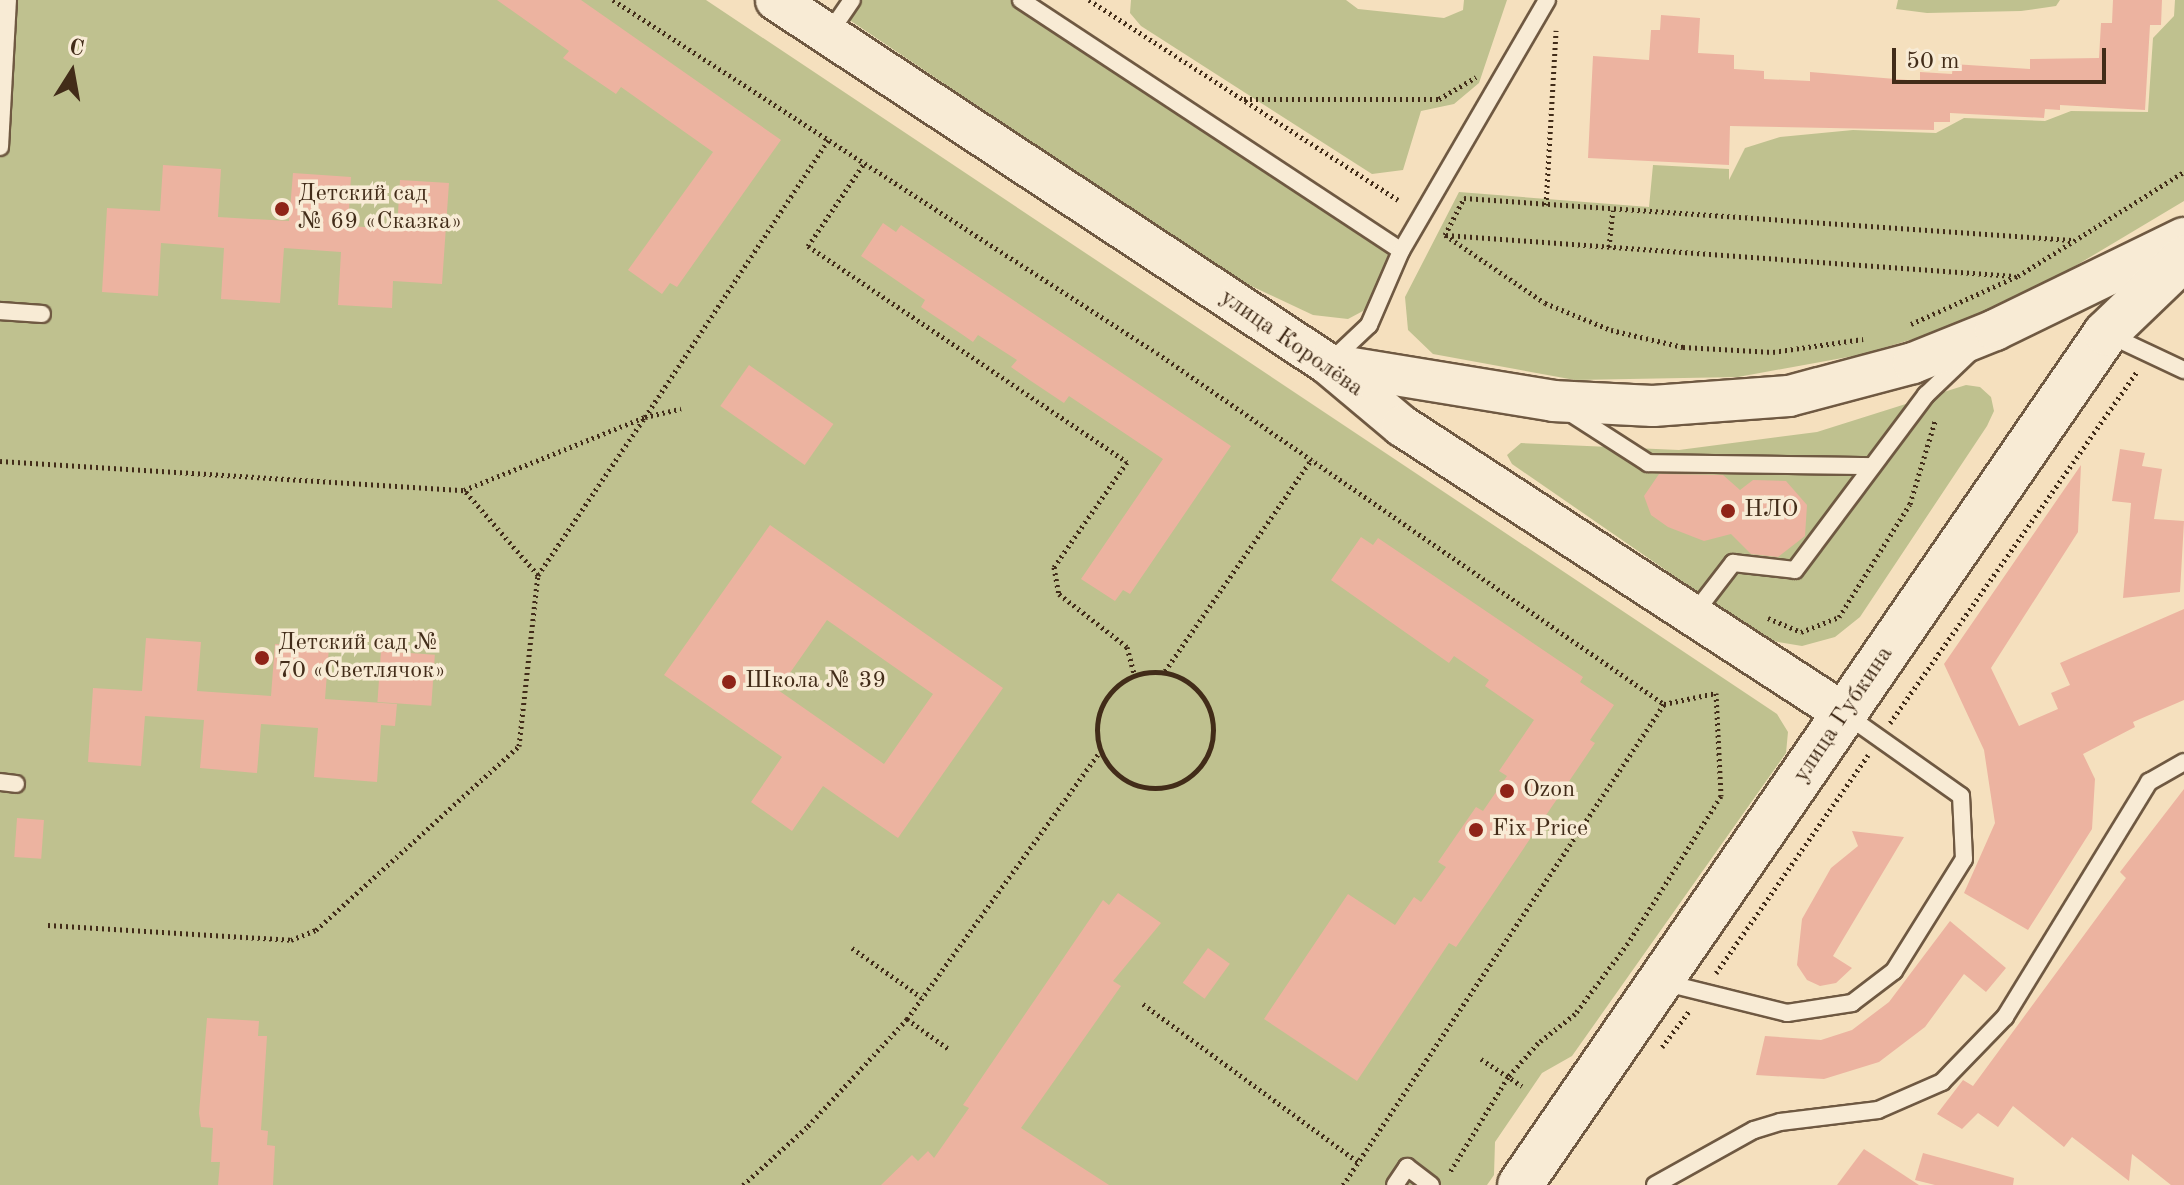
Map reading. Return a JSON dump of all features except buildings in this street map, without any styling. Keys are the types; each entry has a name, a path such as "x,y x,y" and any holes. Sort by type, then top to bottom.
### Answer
{"main road":[{"name":"улица Губкина","path":"1520,1185 1660,981 1862,726 2106,333 2184,258"}],"street":[{"name":"улица Королёва","path":"776,0 1328,364 1402,426 1862,726"},
{"path":"1328,364 1553,401 1653,406 1789,396 1913,363 1995,330 2184,238"}],"lane":[{"path":"0,147 8,0"},
{"path":"827,35 852,0"},
{"path":"1021,0 1401,251"},
{"path":"1328,364 1369,325 1401,251 1547,0"},
{"path":"0,311 42,314"},
{"path":"1693,615 1733,563 1795,570 1926,395 1995,330"},
{"path":"2106,333 2184,370"},
{"path":"1553,401 1648,463 1872,466"},
{"path":"1660,981 1787,1013 1852,1003 1894,971 1964,859 1961,796 1862,726"},
{"path":"1655,1185 1754,1130 1878,1110 1942,1082 2005,1017 2149,782 2184,762"},
{"path":"1395,1185 1407,1167 1431,1185"}],"path":[{"path":"613,0 1157,353 1664,704"},
{"path":"1089,0 1398,200"},
{"path":"1546,205 1556,27"},
{"path":"1242,99 1439,99 1479,75"},
{"path":"48,925 291,940 316,930 519,746 538,575 828,140"},
{"path":"863,165 808,246 1127,462 1054,567 1059,594 1127,647 1134,674"},
{"path":"1906,326 2018,276 2184,172"},
{"path":"1445,235 1464,198 2073,240"},
{"path":"1609,247 1613,210"},
{"path":"1445,235 2018,276"},
{"path":"1445,235 1545,303 1611,330 1683,347 1773,352 1879,334"},
{"path":"1657,1054 1703,991 1862,726 2147,358"},
{"path":"1768,618 1801,632 1839,617 1910,504 1936,424 1926,395"},
{"path":"0,461 464,490 645,417 681,409"},
{"path":"1165,671 1312,459"},
{"path":"464,490 538,575"},
{"path":"1165,671 1193,684 1211,709 1214,740 1201,767 1176,785 1146,789 1117,776 1100,751 1097,720 1109,692 1134,674 1165,671"},
{"path":"1343,1185 1664,704 1716,693 1721,796 1628,943 1575,1014 1538,1043 1508,1077 1452,1163 1446,1185"},
{"path":"743,1185 808,1126 907,1019 1100,751"},
{"path":"852,948 921,997"},
{"path":"1143,1004 1358,1162"},
{"path":"907,1019 950,1050"},
{"path":"1481,1059 1522,1086"}],"green space":[{"path":"0,0 706,0 1777,714 1788,732 1786,753 1572,1056 1542,1073 1495,1142 1494,1175 1487,1185 0,1185"},
{"path":"861,0 1013,0 1393,252 1375,295 1363,311 1348,319 1313,315 1232,277 848,19"},
{"path":"1131,0 1346,0 1358,9 1444,18 1463,10 1464,0 1507,0 1479,83 1454,104 1421,111 1403,170 1372,174 1141,26 1130,13"},
{"path":"1898,0 2060,0 2056,6 2021,11 1927,13 1896,9"},
{"path":"2175,0 2184,0 2184,201 2030,293 1944,330 1859,355 1738,377 1575,380 1433,354 1408,330 1405,297 1459,192 1649,207 1653,165 1729,169 1729,180 1745,148 1780,137 1853,130 1936,133 1964,118 2045,121 2071,111 2148,112 2153,38 2174,16"},
{"path":"1966,385 1980,387 1991,397 1994,411 1987,426 1860,617 1835,637 1802,646 1767,640 1512,464 1507,455 1521,443 1679,450 1817,432"}],"place":[{"name":"Детский сад № 69 «Сказка»","path":"282,209"},
{"name":"НЛО","path":"1728,511"},
{"name":"Детский сад № 70 «Светлячок»","path":"262,658"},
{"name":"Школа № 39","path":"729,682"},
{"name":"Ozon","path":"1507,791"},
{"name":"Fix Price","path":"1476,830"}]}
